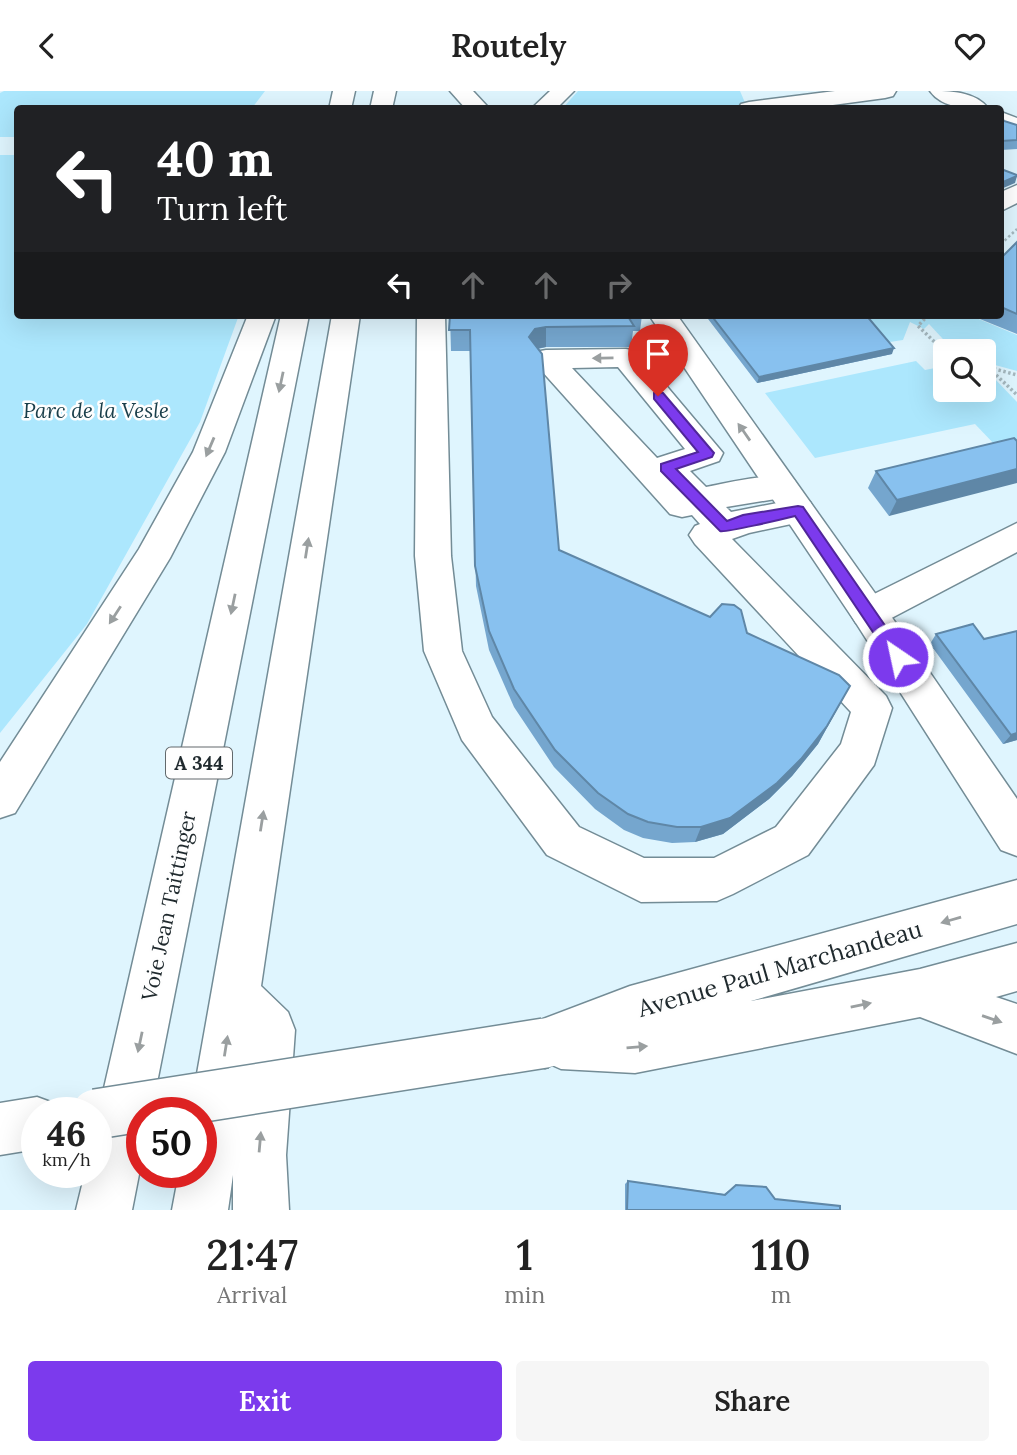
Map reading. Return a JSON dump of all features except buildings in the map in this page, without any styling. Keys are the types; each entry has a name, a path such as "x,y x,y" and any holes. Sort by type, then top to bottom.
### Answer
{"main road":[{"path":"779,105 886,91"},
{"path":"941,91 970,105"},
{"path":"0,799 152,558 209,452 260,319"},
{"name":"Voie Jean Taittinger","path":"104,1210 294,319"},
{"path":"200,1210 345,319"},
{"path":"431,319 433,555 443,651 476,728 563,841 641,880 717,880 792,841 859,752 872,708 707,535 713,514"},
{"path":"666,319 869,613 1017,836"},
{"path":"713,514 666,467 707,453 626,358 546,359 682,505 713,514 743,520 790,499"},
{"path":"869,613 1017,536"},
{"name":"Avenue Paul Marchandeau","path":"112,1111 545,1043 629,1011 1017,902"},
{"name":"Avenue Paul Marchandeau","path":"545,1043 635,1048 920,993 1017,967"},
{"path":"234,993 270,1030 259,1155 261,1210"},
{"path":"920,993 1017,1029"},
{"path":"0,1129 21,1126"}],"path":[{"path":"1004,241 1017,229"},
{"path":"924,319 918,326 933,340"},
{"path":"996,370 1017,375"},
{"path":"996,376 1017,395"}],"green space":[{"path":"265,91 254,105 14,105 14,137 0,137 0,93"},
{"path":"578,91 740,91 746,105 566,105"},
{"name":"Parc de la Vesle","path":"0,155 14,155 14,319 238,319 200,422 87,624 0,733"},
{"path":"862,319 979,319 1017,335 1017,371 996,365 996,339 943,339 929,324 924,329 910,322 903,340 883,343"},
{"path":"916,361 925,370 933,368 933,402 996,402 996,380 1017,402 1017,468 975,424 815,458 765,393"}],"route":[{"path":"658,396 707,453 666,467 725,528 743,520 798,511 898,657"}]}
